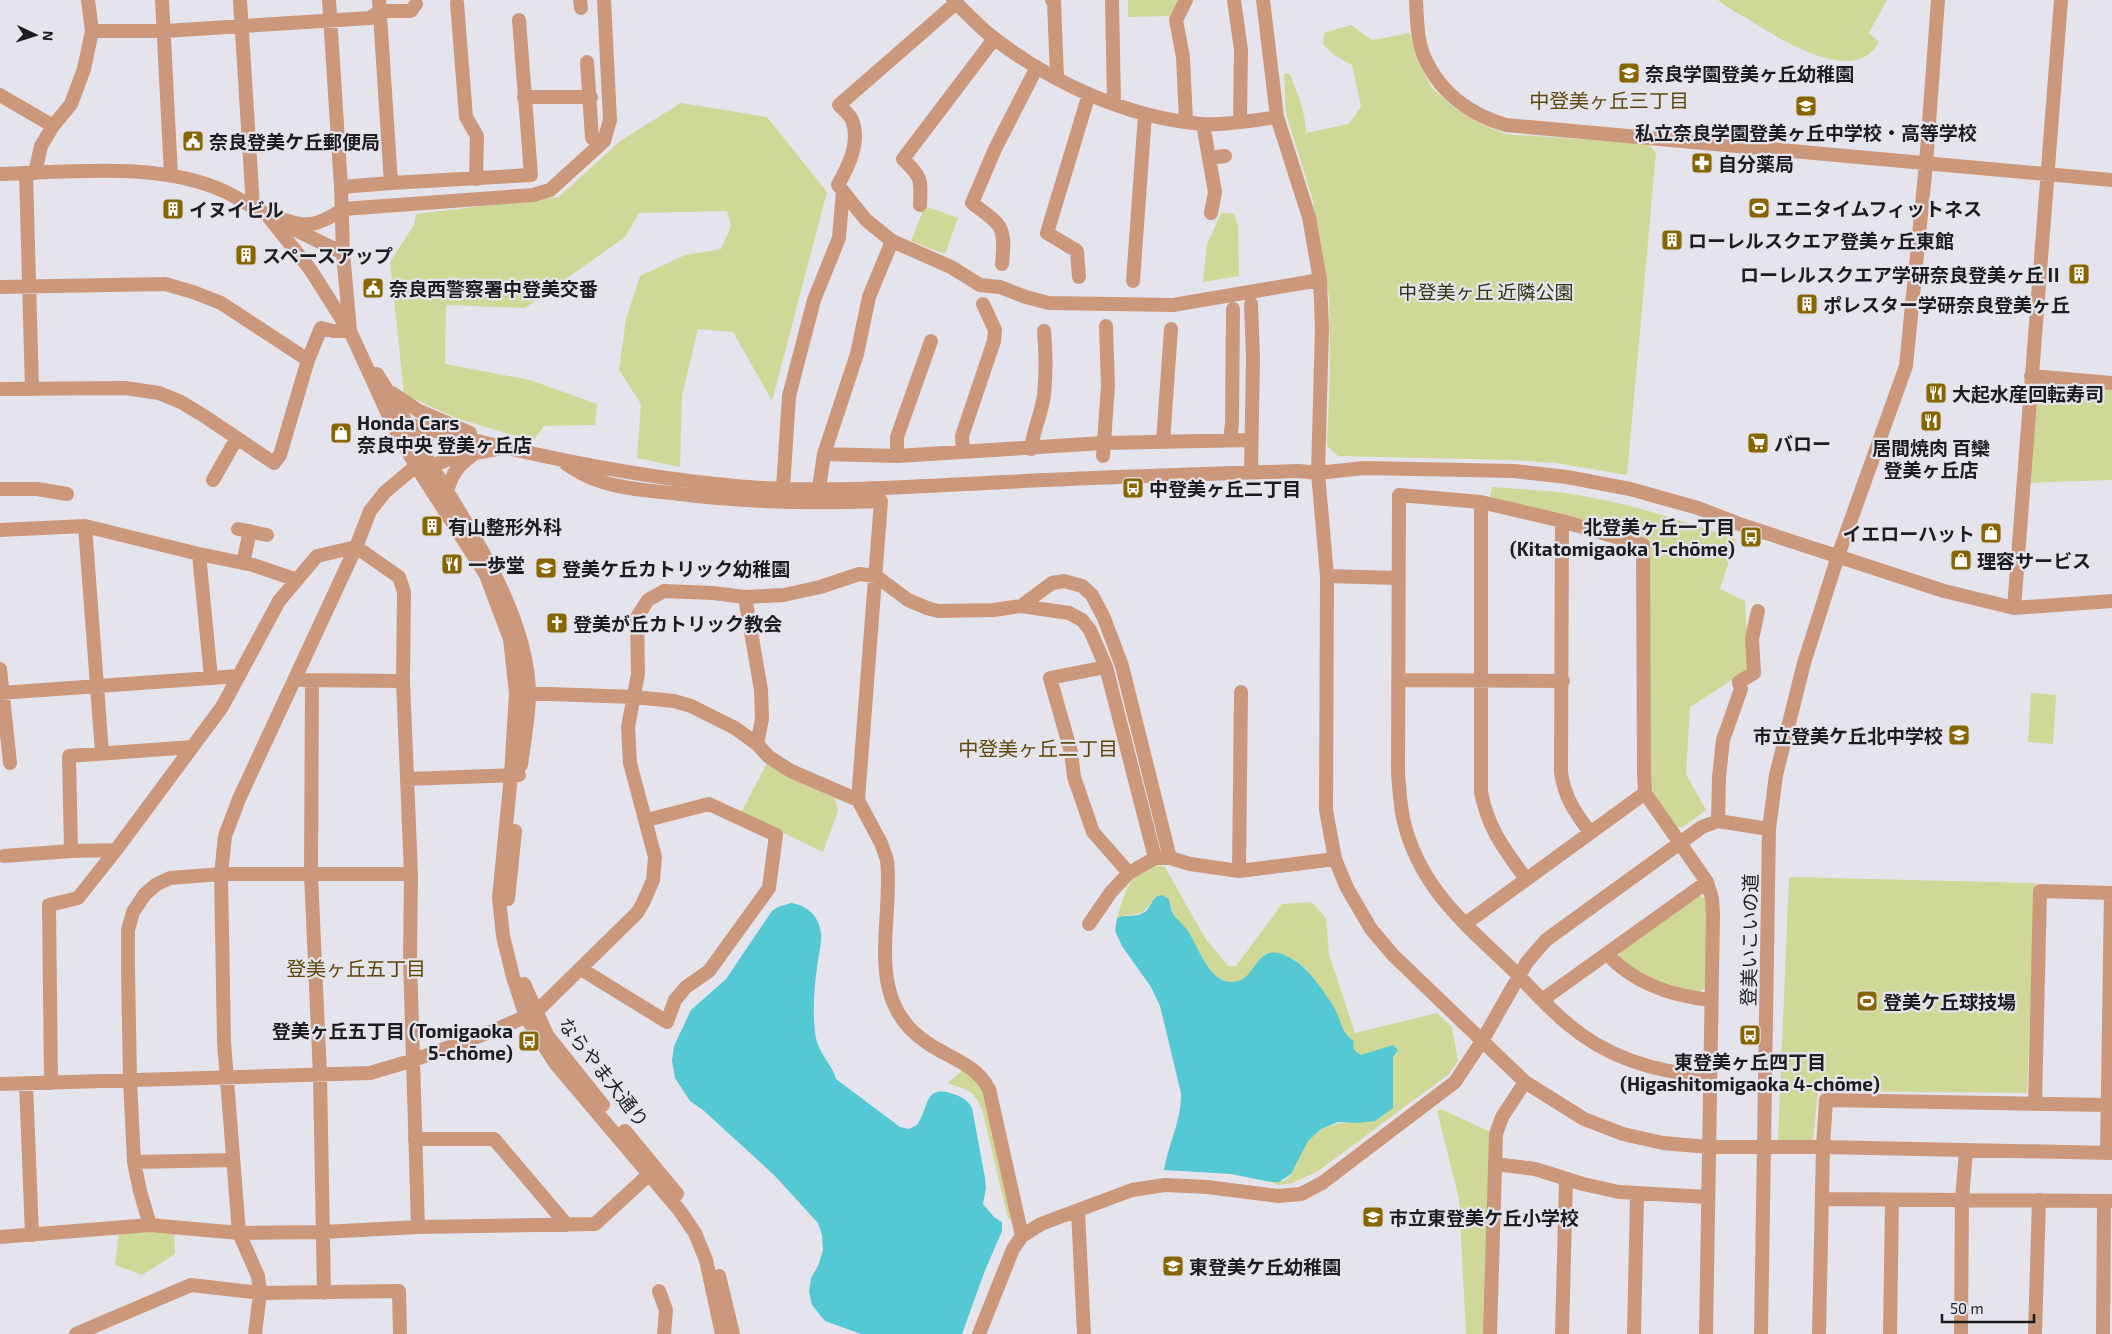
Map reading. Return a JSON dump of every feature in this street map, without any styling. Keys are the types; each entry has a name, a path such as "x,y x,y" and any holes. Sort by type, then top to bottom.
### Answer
{"street":[{"path":"32,389 30,173 41,146 53,126 71,104 84,69 92,31 88,0"},
{"path":"162,0 171,175"},
{"path":"240,0 253,208"},
{"path":"329,0 341,187 343,253 350,332 400,424 432,466 501,587 516,626 524,659 522,693"},
{"path":"267,215 305,226 329,219 342,210 533,195 550,190 604,141 610,120 604,0"},
{"path":"1052,0 1054,2 1057,77"},
{"path":"1112,0 1114,103"},
{"path":"1186,0 1176,20 1183,57 1186,121"},
{"path":"1234,0 1241,50 1240,121"},
{"path":"1262,0 1277,118 1309,217 1320,280 1322,328 1318,472 1327,576 1326,810 1335,858 1351,895 1371,929 1394,955 1525,1082 1567,1109 1603,1127 1648,1140 1708,1147 1823,1147 2109,1153 2108,1105 2112,893 2040,891 2035,1102"},
{"path":"1416,0 1420,44 1426,61 1459,104 1489,120 1522,127 2112,180"},
{"name":"登美いこいの道","path":"1761,1334 1769,829 1776,775 1788,722 1838,556 1906,366 1926,164 1938,0"},
{"path":"2014,608 2061,0"},
{"path":"1277,118 1203,124 1145,115 1089,94 1037,67 994,38 955,1 839,105 852,119 855,130 850,163 838,185 866,220 892,241 951,267 980,285 1000,288 1049,303 1173,304 1320,280"},
{"path":"457,3 466,117 477,136 476,179"},
{"path":"380,6 411,11 416,4"},
{"path":"92,31 164,31 330,19 370,18 380,6"},
{"path":"380,6 391,183"},
{"path":"341,187 531,175 519,20"},
{"path":"920,205 921,184 919,175 903,159 994,38"},
{"path":"587,62 592,138"},
{"path":"1002,264 1004,240 1001,226 972,203 995,149 1037,67"},
{"path":"1079,277 1076,251 1047,233 1089,94"},
{"path":"0,95 53,126"},
{"path":"524,97 590,96"},
{"path":"1133,281 1145,115"},
{"path":"1203,124 1215,192 1211,213"},
{"path":"1209,158 1225,156"},
{"path":"0,174 108,171 171,175 225,191 253,208 343,253"},
{"path":"783,488 789,396 814,300 839,238 843,191"},
{"path":"267,215 310,269 389,392 416,466 486,575 510,639 522,693"},
{"path":"286,239 306,243 322,243 328,242 343,232"},
{"path":"819,488 824,454 857,354 869,297 892,241"},
{"path":"0,287 165,284 221,303 308,360"},
{"path":"963,452 962,436 994,341 995,330 983,304"},
{"path":"1251,304 1253,358 1251,472"},
{"path":"1230,440 1232,423 1233,309"},
{"path":"1103,450 1108,386 1106,326"},
{"path":"0,389 125,388 159,393 181,402 274,463 280,454 308,360 322,328 350,332"},
{"path":"1163,442 1171,329"},
{"path":"1031,449 1033,433 1044,396 1044,331"},
{"path":"897,456 897,437 931,341"},
{"path":"2031,376 2112,383"},
{"path":"389,392 419,411 503,447"},
{"path":"400,424 638,475 763,488 880,488 1251,472 1318,472 1373,468 1514,471 1566,477 1630,490 1690,506 1944,591 2014,608 2112,601"},
{"path":"213,480 237,438"},
{"path":"824,454 897,456 1031,449 1103,450 1163,442 1251,440"},
{"path":"255,1334 260,1292 258,1276 239,1233 226,1078 221,874 226,836 239,799 356,547 370,511 386,492 416,466 432,466 454,457 503,447"},
{"path":"447,491 452,476 459,465 476,453"},
{"path":"553,457 597,481 649,491 707,498 771,502 833,503 881,501 858,800 881,843 887,860 884,965 892,999 902,1019 926,1042 974,1069 986,1081 1022,1236"},
{"path":"0,489 37,488 68,494"},
{"path":"1706,1334 1713,915 1712,898 1706,882 1646,793 1643,545 1562,521 1481,502 1399,495 1398,772 1406,830 1427,879 1444,903 1542,1000 1578,1032 1619,1056 1656,1069 1710,1076"},
{"path":"1481,502 1480,781 1483,804 1496,837 1526,879"},
{"path":"1562,521 1562,781 1571,807 1590,832"},
{"path":"0,530 85,526 243,563 297,580"},
{"path":"85,526 102,753"},
{"path":"243,563 244,530 267,535"},
{"path":"51,1083 49,904 78,898 116,850 222,707 279,600 318,556 356,547 399,577 404,592 403,681 411,874 410,959 418,1227"},
{"path":"199,554 211,678"},
{"path":"0,1084 370,1073 414,1060 531,1015 637,913 649,892 655,857 628,751 628,727 638,662 636,624 640,611 648,600 658,593 670,590 745,597 784,595 820,587 859,574 876,576 908,600 938,611 994,610 1021,606 1061,611 1082,620 1090,630 1100,649 1106,667 1155,858"},
{"path":"1327,576 1398,578"},
{"path":"1021,606 1052,583 1058,581 1076,583 1092,595 1104,618 1122,666 1170,858"},
{"path":"745,597 761,690 762,719 757,744"},
{"path":"1718,821 1719,777 1723,740 1741,689 1739,682 1754,673 1752,639 1758,611"},
{"path":"1106,667 1050,678 1070,752 1074,776 1093,832 1129,873"},
{"path":"0,669 1,693 10,763"},
{"path":"1,693 239,676"},
{"path":"294,679 312,681 403,681"},
{"path":"1398,680 1563,681"},
{"path":"312,681 311,875 320,1075 324,1293"},
{"path":"1239,871 1241,692"},
{"path":"522,693 634,697 674,701 691,706 722,720 757,744 769,758 791,771 858,800"},
{"name":"ならやま大通り","path":"522,693 508,900 512,936 531,1015 653,1171 695,1218 704,1233 715,1260 733,1334"},
{"path":"71,851 69,756 192,747"},
{"path":"407,779 516,775"},
{"path":"1465,924 1646,793"},
{"path":"580,969 667,1022 676,1000 686,987 709,972 769,888 776,835 709,804 647,820"},
{"path":"979,1334 1004,1269 1022,1236 1041,1224 1132,1190 1165,1185 1207,1187 1278,1196 1301,1194 1322,1184 1455,1082 1482,1041 1518,976 1533,954 1553,935 1702,827 1718,821 1769,829"},
{"path":"4,856 116,850"},
{"path":"1089,924 1111,892 1129,873 1155,858 1170,858 1190,864 1239,871 1335,858"},
{"path":"150,1225 134,1162 130,1080 128,930 133,912 145,894 157,884 170,878 221,874 411,874"},
{"path":"1542,1000 1706,882"},
{"path":"1607,954 1628,973 1656,988 1682,996 1711,1000"},
{"path":"1490,1334 1495,1164 1498,1126 1506,1109 1525,1082"},
{"path":"26,1083 32,1234"},
{"path":"1819,1334 1823,1147 1826,1100 2035,1102 2108,1105"},
{"path":"415,1140 494,1139 567,1224"},
{"path":"1961,1334 1962,1199 1966,1151"},
{"path":"134,1162 233,1160"},
{"path":"1495,1164 1535,1169 1601,1189 1637,1195 1708,1197"},
{"path":"0,1236 150,1225 239,1233 595,1224 653,1171 695,1233 706,1260 722,1334"},
{"path":"1562,1334 1566,1179"},
{"path":"1634,1334 1637,1195"},
{"path":"1822,1199 2108,1201 2103,1334"},
{"path":"1890,1334 1892,1200"},
{"path":"2035,1334 2038,1200"},
{"path":"1078,1210 1084,1334"},
{"path":"76,1334 190,1285 260,1292 399,1291 400,1334"},
{"path":"659,1291 666,1310 664,1334"}],"green space":[{"path":"1128,0 1179,0 1179,7 1169,16 1128,17"},
{"path":"1718,0 1887,0 1869,33 1879,42 1868,55 1853,60 1836,60 1818,56 1766,31"},
{"name":"中登美ヶ丘 近隣公園","path":"1351,25 1372,40 1410,33 1417,60 1432,88 1454,108 1483,125 1506,134 1648,144 1656,153 1627,475 1556,463 1510,460 1338,456 1327,446 1330,371 1329,297 1313,201 1286,114 1284,74 1289,73 1298,95 1303,110 1306,133 1349,124 1361,106 1352,65 1334,55 1323,44 1324,33"},
{"path":"681,103 767,117 827,192 772,401 733,332 698,329 682,396 680,467 637,458 641,404 619,370 626,319 640,276 685,255 721,249 731,226 727,211 639,213 625,237 525,308 446,305 445,364 530,380 597,404 595,425 544,426 533,441 456,418 404,394 390,262 414,225 416,214 559,197 620,141"},
{"path":"925,206 958,218 945,254 911,241"},
{"path":"1221,213 1234,214 1238,225 1239,276 1203,282 1207,244"},
{"path":"2031,376 2112,383 2112,480 2023,483"},
{"path":"1492,487 1587,496 1673,518 1736,539 1720,589 1745,601 1749,669 1690,707 1686,774 1706,810 1683,827 1674,827 1655,797 1650,782 1649,541 1490,497"},
{"path":"2031,693 2056,695 2053,744 2028,742"},
{"path":"767,763 792,778 835,798 838,811 823,852 741,813"},
{"path":"1154,865 1165,867 1205,938 1228,966 1236,966 1282,904 1311,902 1326,918 1329,954 1355,1033 1437,1013 1452,1027 1458,1061 1449,1074 1317,1172 1292,1183 1279,1185 1271,1182 1283,1181 1288,1178 1306,1144 1317,1132 1331,1125 1357,1123 1392,1076 1393,1057 1398,1050 1361,1055 1357,1053 1320,988 1306,969 1293,959 1264,955 1248,975 1232,983 1216,976 1204,961 1191,937 1175,915 1169,901 1164,896 1154,898 1141,913 1117,918 1125,893 1132,881"},
{"path":"1789,877 2035,883 2027,1093 1818,1091 1813,1140 1778,1140"},
{"path":"1697,895 1705,898 1707,910 1705,987 1698,993 1658,980 1620,959 1620,950"},
{"path":"963,1070 976,1080 984,1094 1011,1218 1008,1219 980,1105 970,1092 947,1083"},
{"path":"1441,1109 1490,1132 1486,1334 1466,1334 1459,1199 1437,1111"},
{"path":"174,1229 175,1254 142,1275 115,1265 119,1232"}],"water":[{"path":"1162,895 1169,899 1173,914 1188,931 1207,965 1220,979 1229,982 1238,981 1245,978 1266,954 1273,952 1284,955 1303,967 1318,984 1335,1009 1344,1031 1354,1041 1354,1050 1357,1053 1361,1055 1393,1045 1398,1050 1393,1057 1393,1108 1375,1121 1357,1123 1338,1122 1321,1129 1308,1141 1291,1174 1279,1182 1231,1174 1164,1170 1179,1113 1181,1093 1160,1006 1151,987 1122,946 1115,931 1117,918 1142,914 1158,896"},
{"path":"791,903 802,906 811,912 820,927 821,942 814,994 815,1030 820,1049 836,1079 900,1127 909,1129 917,1125 929,1099 937,1092 959,1096 966,1100 972,1108 985,1178 986,1188 983,1204 994,1217 1002,1222 1002,1231 984,1273 962,1334 861,1334 825,1321 812,1305 809,1291 811,1278 818,1266 823,1250 822,1235 818,1223 774,1175 703,1110 690,1101 675,1078 672,1061 674,1046 691,1010 726,979 772,911"}],"place":[{"name":"奈良学園登美ヶ丘幼稚園","path":"1629,73"},
{"name":"私立奈良学園登美ヶ丘中学校・高等学校","path":"1806,106"},
{"name":"奈良登美ケ丘郵便局","path":"193,141"},
{"name":"自分薬局","path":"1702,163"},
{"name":"エニタイムフィットネス","path":"1759,208"},
{"name":"イヌイビル","path":"173,209"},
{"name":"ローレルスクエア登美ヶ丘東館","path":"1672,240"},
{"name":"スペースアップ","path":"246,255"},
{"name":"ローレルスクエア学研奈良登美ヶ丘Ⅱ","path":"2079,274"},
{"name":"奈良西警察署中登美交番","path":"373,288"},
{"name":"ポレスター学研奈良登美ヶ丘","path":"1807,304"},
{"name":"大起水産回転寿司","path":"1936,393"},
{"name":"居間焼肉 百欒 登美ヶ丘店","path":"1931,421"},
{"name":"Honda Cars 奈良中央 登美ヶ丘店","path":"341,433"},
{"name":"バロー","path":"1758,443"},
{"name":"中登美ヶ丘二丁目","path":"1133,488"},
{"name":"有山整形外科","path":"432,526"},
{"name":"イエローハット","path":"1991,533"},
{"name":"北登美ヶ丘一丁目 (Kitatomigaoka 1-chōme)","path":"1751,537"},
{"name":"理容サービス","path":"1961,560"},
{"name":"一歩堂","path":"452,564"},
{"name":"登美ケ丘カトリック幼稚園","path":"546,568"},
{"name":"登美が丘カトリック教会","path":"557,623"},
{"name":"市立登美ケ丘北中学校","path":"1959,735"},
{"name":"登美ケ丘球技場","path":"1867,1001"},
{"name":"東登美ヶ丘四丁目 (Higashitomigaoka 4-chōme)","path":"1750,1035"},
{"name":"登美ヶ丘五丁目 (Tomigaoka 5-chōme)","path":"529,1041"},
{"name":"市立東登美ケ丘小学校","path":"1373,1217"},
{"name":"東登美ケ丘幼稚園","path":"1173,1266"}],"district":[{"name":"中登美ヶ丘三丁目","path":"1609,100"},
{"name":"中登美ヶ丘二丁目","path":"1038,748"},
{"name":"登美ヶ丘五丁目","path":"356,968"}]}
